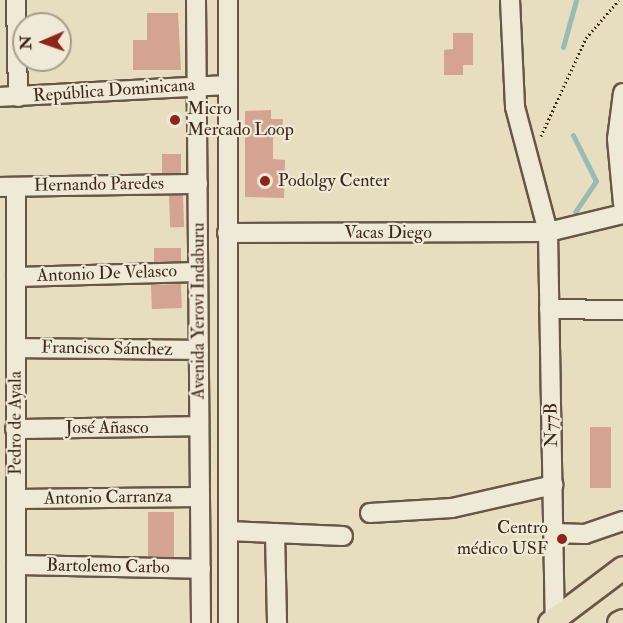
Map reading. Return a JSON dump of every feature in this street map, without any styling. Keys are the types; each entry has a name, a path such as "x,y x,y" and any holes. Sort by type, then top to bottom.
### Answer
{"main road":[{"path":"552,620 623,568"}],"street":[{"path":"9,97 16,0"},
{"name":"Avenida Yerovi Indaburu","path":"196,0 201,623"},
{"name":"Avenida Yerovi Indaburu","path":"228,0 228,623"},
{"name":"N77B","path":"510,0 515,106 528,165 548,232 554,485 552,620"},
{"name":"República Dominicana","path":"9,97 228,85"},
{"path":"623,93 617,140 623,204"},
{"name":"Hernando Paredes","path":"8,187 198,184"},
{"name":"Pedro de Ayala","path":"8,187 16,277 15,623"},
{"name":"Vacas Diego","path":"227,233 548,232 623,214"},
{"name":"Antonio De Velasco","path":"16,277 198,272"},
{"path":"549,309 623,310"},
{"name":"Francisco Sánchez","path":"16,348 199,350"},
{"name":"José Añasco","path":"15,429 199,426"},
{"path":"370,513 452,508 554,485"},
{"name":"Antonio Carranza","path":"16,499 200,497"},
{"path":"554,533 585,534 623,521"},
{"path":"228,531 343,536"},
{"path":"275,533 277,623"},
{"name":"Bartolemo Carbo","path":"16,565 201,569"}],"path":[{"path":"528,165 586,38 619,0"}],"building":[{"path":"147,13 178,13 181,70 133,70 133,40 147,40"},
{"path":"453,33 473,33 473,65 463,65 463,75 444,75 444,50 453,49"},
{"path":"271,110 271,119 283,119 282,133 273,133 273,159 285,160 284,198 245,197 245,111"},
{"path":"162,154 181,154 181,173 162,173"},
{"path":"169,195 183,195 184,227 170,227"},
{"path":"154,248 181,248 181,262 154,262"},
{"path":"181,284 182,308 152,309 151,285"},
{"path":"590,427 611,427 611,488 590,488"},
{"path":"148,512 174,512 174,557 148,557"}],"waterway":[{"path":"563,47 576,0"},
{"path":"573,135 596,181 575,212"}],"place":[{"name":"Micro Mercado Loop","path":"175,120"},
{"name":"Podolgy Center","path":"265,181"},
{"name":"Centro médico USF","path":"562,539"}]}
